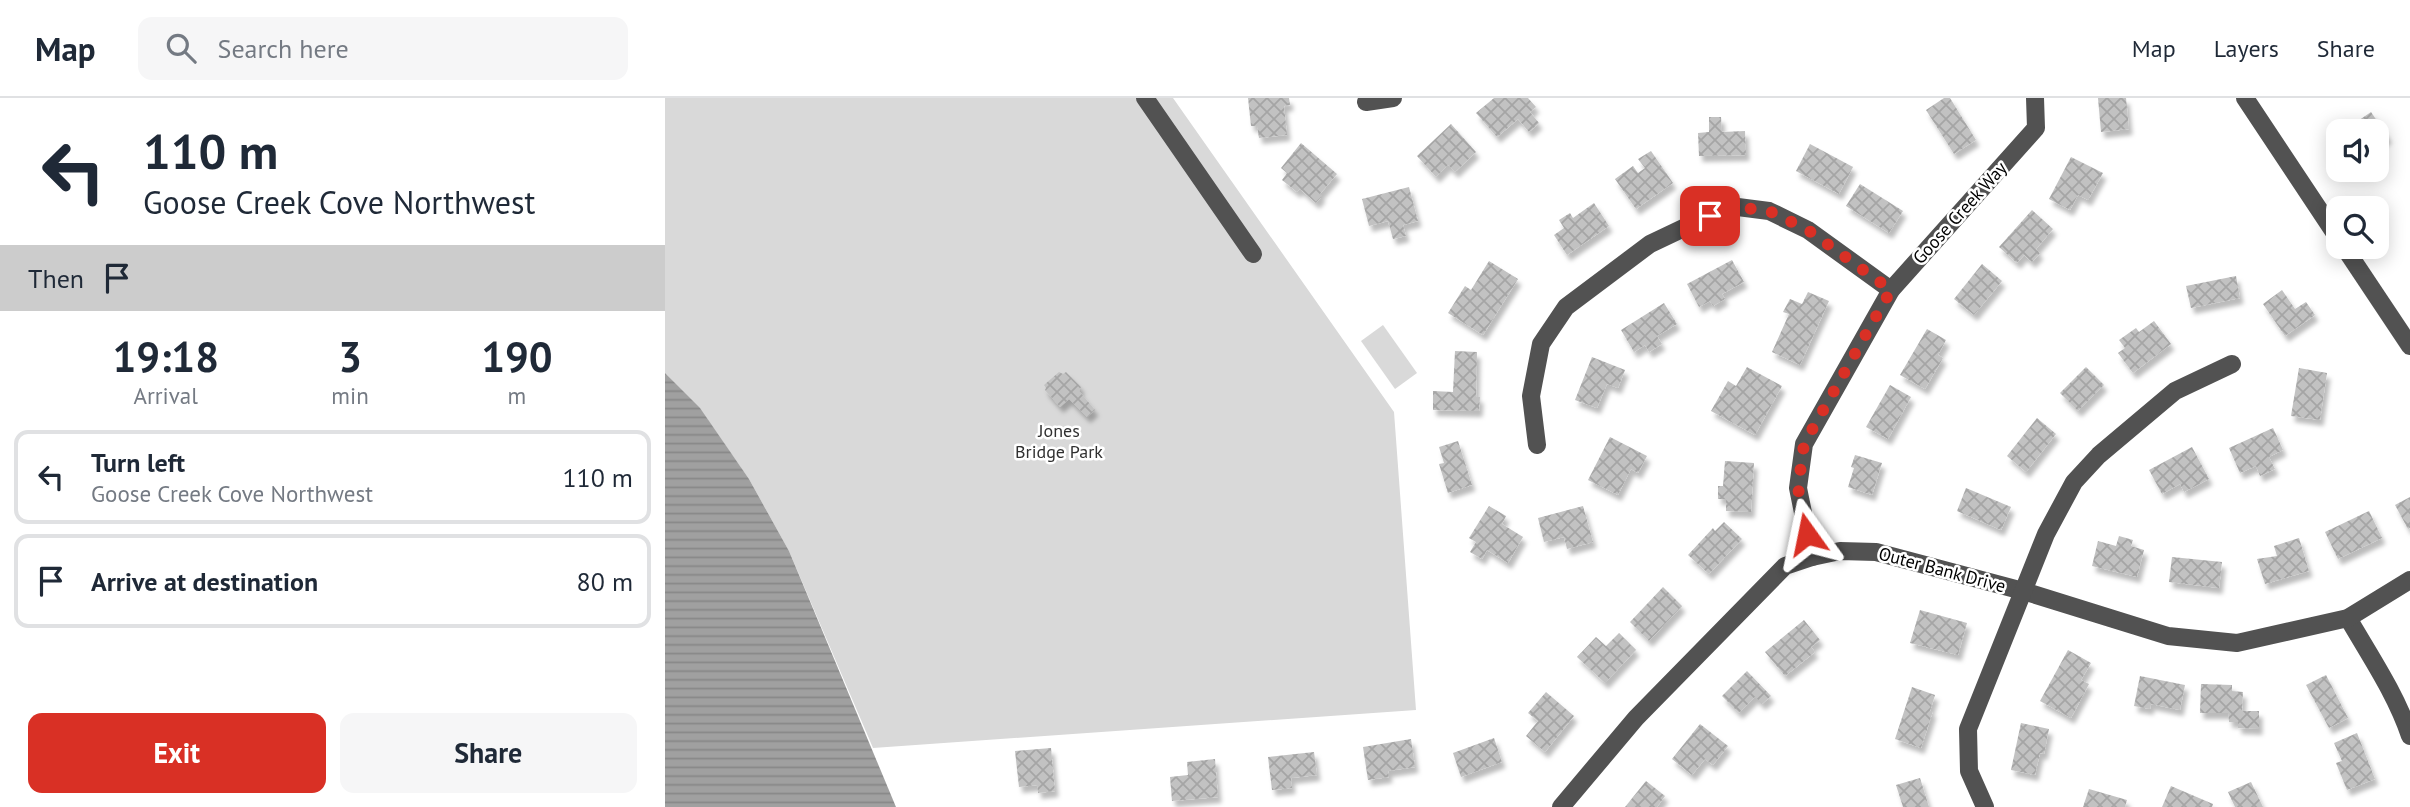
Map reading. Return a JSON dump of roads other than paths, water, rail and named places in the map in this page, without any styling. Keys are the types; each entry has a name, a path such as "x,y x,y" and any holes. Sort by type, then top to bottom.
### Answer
{"street":[{"path":"1145,98 1252,254"},
{"path":"1366,102 1393,98"},
{"name":"Goose Creek Way","path":"1812,557 1798,488 1804,444 1891,290 2036,128 2035,98"},
{"path":"2245,98 2326,220"},
{"path":"1537,445 1531,396 1541,344 1566,307 1650,244 1730,206 1769,211 1808,230 1891,290"},
{"path":"2352,259 2410,346"},
{"path":"1985,807 1969,771 1968,729 2046,534 2074,482 2099,455 2175,390 2232,364"},
{"name":"Outer Bank Drive","path":"1561,807 1636,718 1785,566 1812,557 1840,551 1876,552 2023,591 2168,636 2237,643 2348,618 2410,580"},
{"path":"2348,618 2383,676 2410,736"}],"park label":[{"name":"Jones Bridge Park","path":"1059,441"}]}
